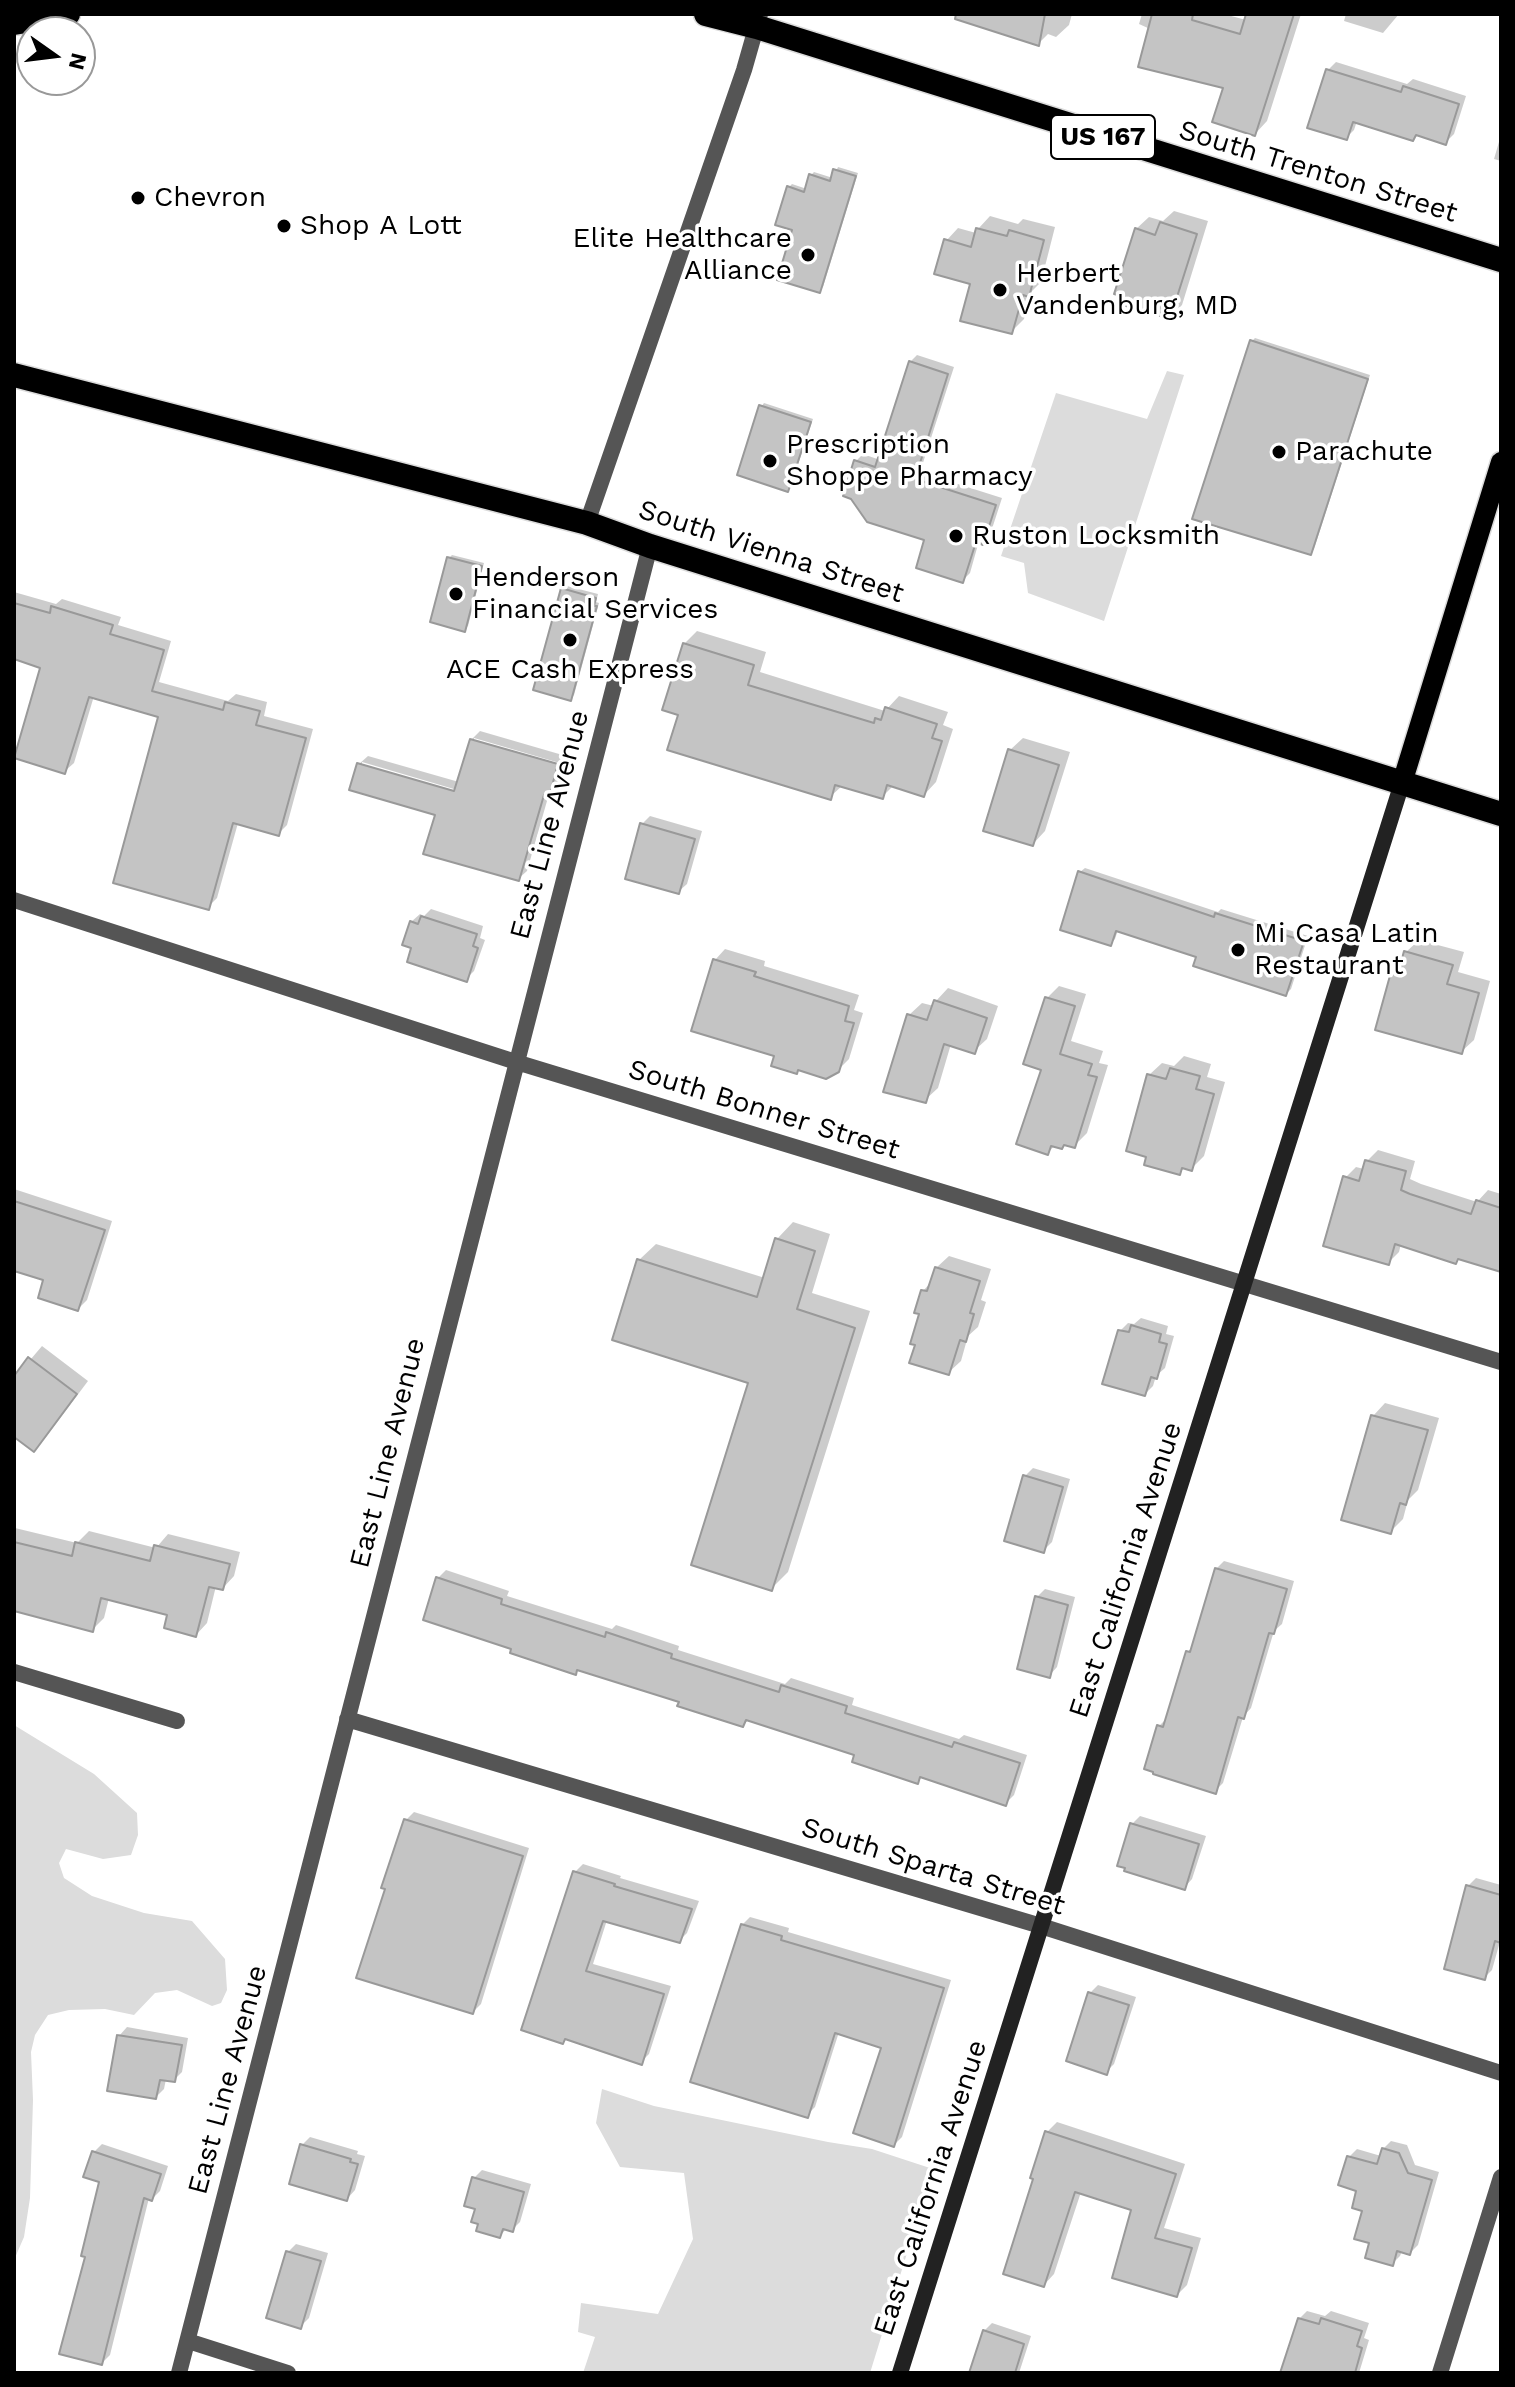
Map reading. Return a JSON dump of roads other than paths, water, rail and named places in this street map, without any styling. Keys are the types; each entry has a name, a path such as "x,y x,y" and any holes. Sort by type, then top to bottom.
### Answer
{"highway":[{"path":"14,23 68,14"},
{"name":"South Trenton Street","path":"706,14 759,21 1264,187 1501,260"},
{"name":"South Vienna Street","path":"14,375 587,523 650,546 1501,814"}],"main road":[{"path":"1402,783 1501,462"},
{"name":"East California Avenue","path":"900,2373 1402,783"}],"street":[{"path":"587,523 759,21"},
{"name":"East Line Avenue","path":"179,2373 650,546"},
{"name":"South Bonner Street","path":"14,900 516,1062 1501,1362"},
{"path":"14,1672 177,1721"},
{"name":"South Sparta Street","path":"347,1719 1041,1926 1501,2073"},
{"path":"1440,2373 1501,2177"},
{"path":"188,2341 288,2373"}],"place":[{"name":"Chevron","path":"138,198"},
{"name":"Shop A Lott","path":"284,226"},
{"name":"Elite Healthcare Alliance","path":"808,255"},
{"name":"Herbert Vandenburg, MD","path":"1000,290"},
{"name":"Parachute","path":"1279,452"},
{"name":"Prescription Shoppe Pharmacy","path":"770,461"},
{"name":"Ruston Locksmith","path":"956,536"},
{"name":"Henderson Financial Services","path":"456,594"},
{"name":"ACE Cash Express","path":"570,640"},
{"name":"Mi Casa Latin Restaurant","path":"1238,950"}]}
